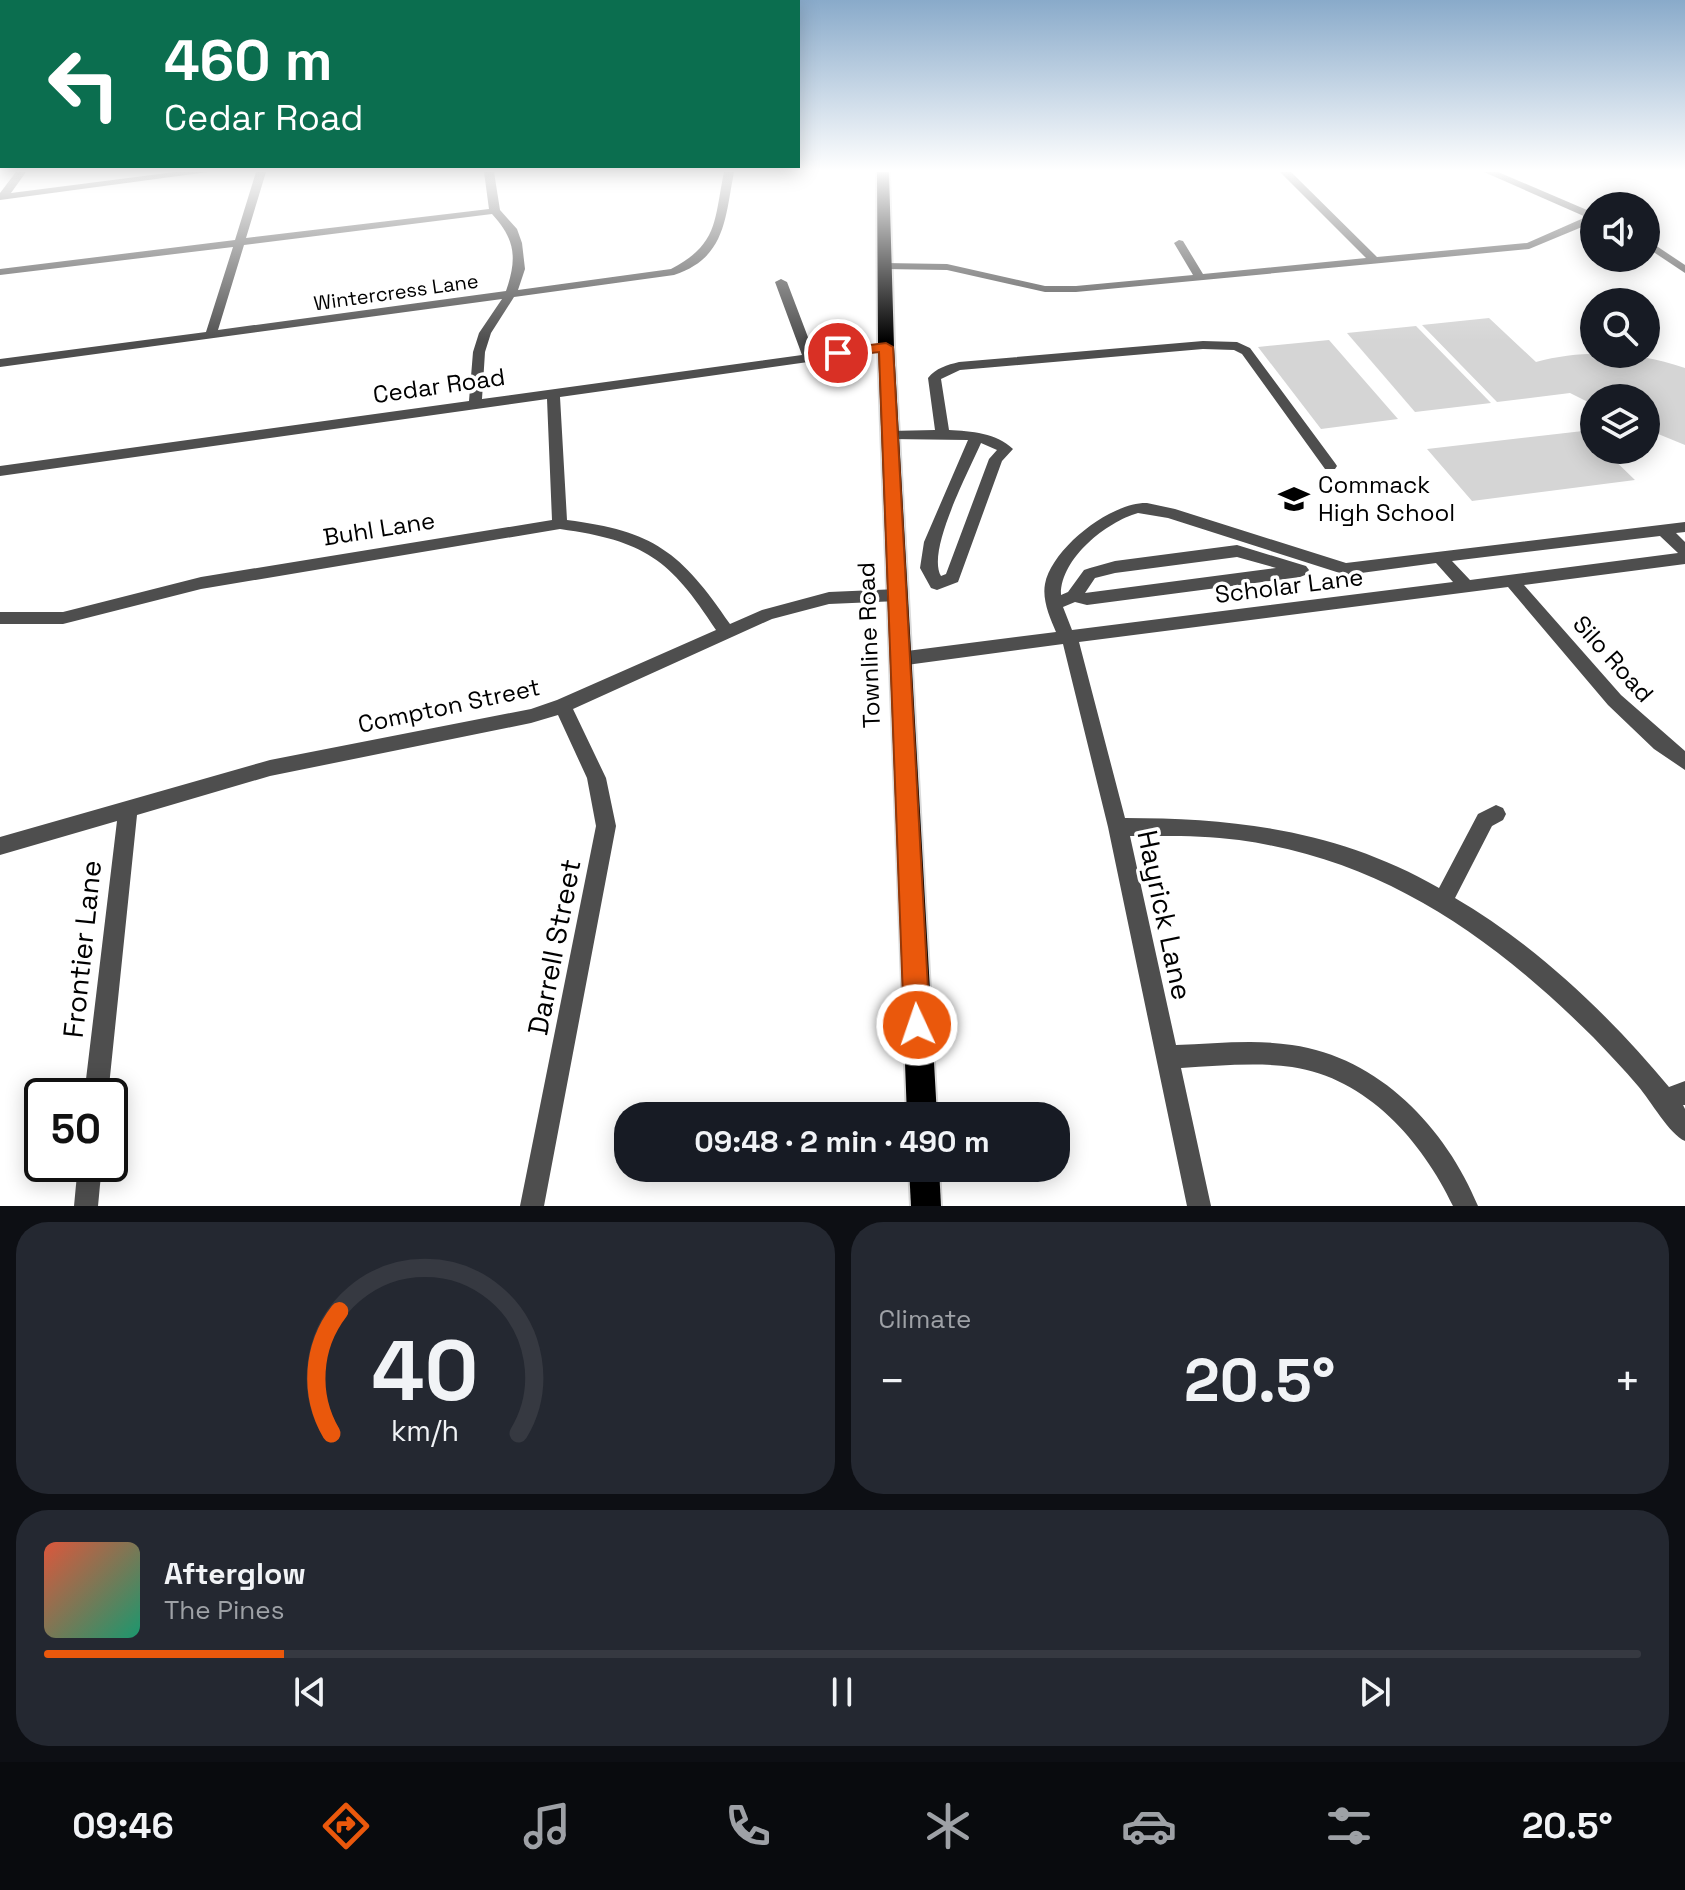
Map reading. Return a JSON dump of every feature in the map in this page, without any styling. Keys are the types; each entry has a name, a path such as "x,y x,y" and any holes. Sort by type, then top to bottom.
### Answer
{"main road":[{"name":"Townline Road","path":"884,228 899,659 921,1102"},
{"path":"925,1182 926,1206"}],"street":[{"path":"211,334 244,228"},
{"path":"0,272 348,228"},
{"path":"475,403 479,352 485,333 510,295 519,269 517,243 511,228"},
{"name":"Wintercress Lane","path":"0,363 653,276 689,265 714,245 717,228"},
{"path":"1342,228 1375,261"},
{"path":"884,266 947,267 1045,289 1076,289 1529,246 1570,228"},
{"path":"1179,243 1200,277"},
{"path":"1660,252 1685,270"},
{"path":"781,282 809,357"},
{"path":"943,435 934,378 943,371 959,366 1174,347 1237,346 1246,351 1330,466"},
{"name":"Cedar Road","path":"0,471 886,347"},
{"path":"553,392 560,524"},
{"path":"890,435 943,435 976,438 996,440 1006,449 996,459 952,578 937,584 928,568 932,542 976,438"},
{"path":"1308,566 1170,513 1146,508 1132,509 1095,531 1065,561 1053,582 1054,604 1074,596 1090,574 1103,570 1237,551 1308,566 1341,569 1685,527"},
{"name":"Buhl Lane","path":"0,618 63,618 201,583 560,524 631,537 656,549 695,584 726,631"},
{"path":"1663,530 1685,551"},
{"path":"1440,558 1467,587"},
{"name":"Scholar Lane","path":"899,659 1685,558"},
{"path":"1074,596 1087,599 1308,566"},
{"path":"1359,568 1381,598"},
{"name":"Silo Road","path":"1512,581 1608,694 1659,744 1685,762"},
{"name":"Compton Street","path":"0,846 270,768 531,716 562,706 726,631 799,604 857,595 898,595"},
{"name":"Hayrick Lane","path":"1054,604 1069,638 1118,827 1199,1206"},
{"name":"Darrell Street","path":"532,1206 606,826 603,794 592,759 562,706"},
{"name":"Frontier Lane","path":"98,1078 128,809"},
{"path":"1444,899 1485,820 1496,814"},
{"path":"1118,827 1189,827 1280,837 1328,849 1382,869 1444,899 1530,962 1675,1097 1685,1129"},
{"path":"1167,1057 1264,1054 1308,1059 1349,1073 1395,1105 1432,1145 1466,1206"},
{"path":"86,1206 88,1182"}],"shaded area":[{"path":"1489,318 1536,362 1580,355 1580,368 1660,368 1660,361 1685,368 1685,445 1660,435 1660,384 1580,384 1580,398 1570,393 1497,402 1422,325"},
{"path":"1416,326 1491,403 1415,412 1347,333"},
{"path":"1329,340 1398,419 1321,429 1258,347"},
{"path":"1580,431 1580,464 1618,464 1635,480 1472,501 1427,449"}],"place":[{"name":"Commack High School","path":"1294,499"}],"route":[{"path":"838,353 886,347 917,1025"}]}
